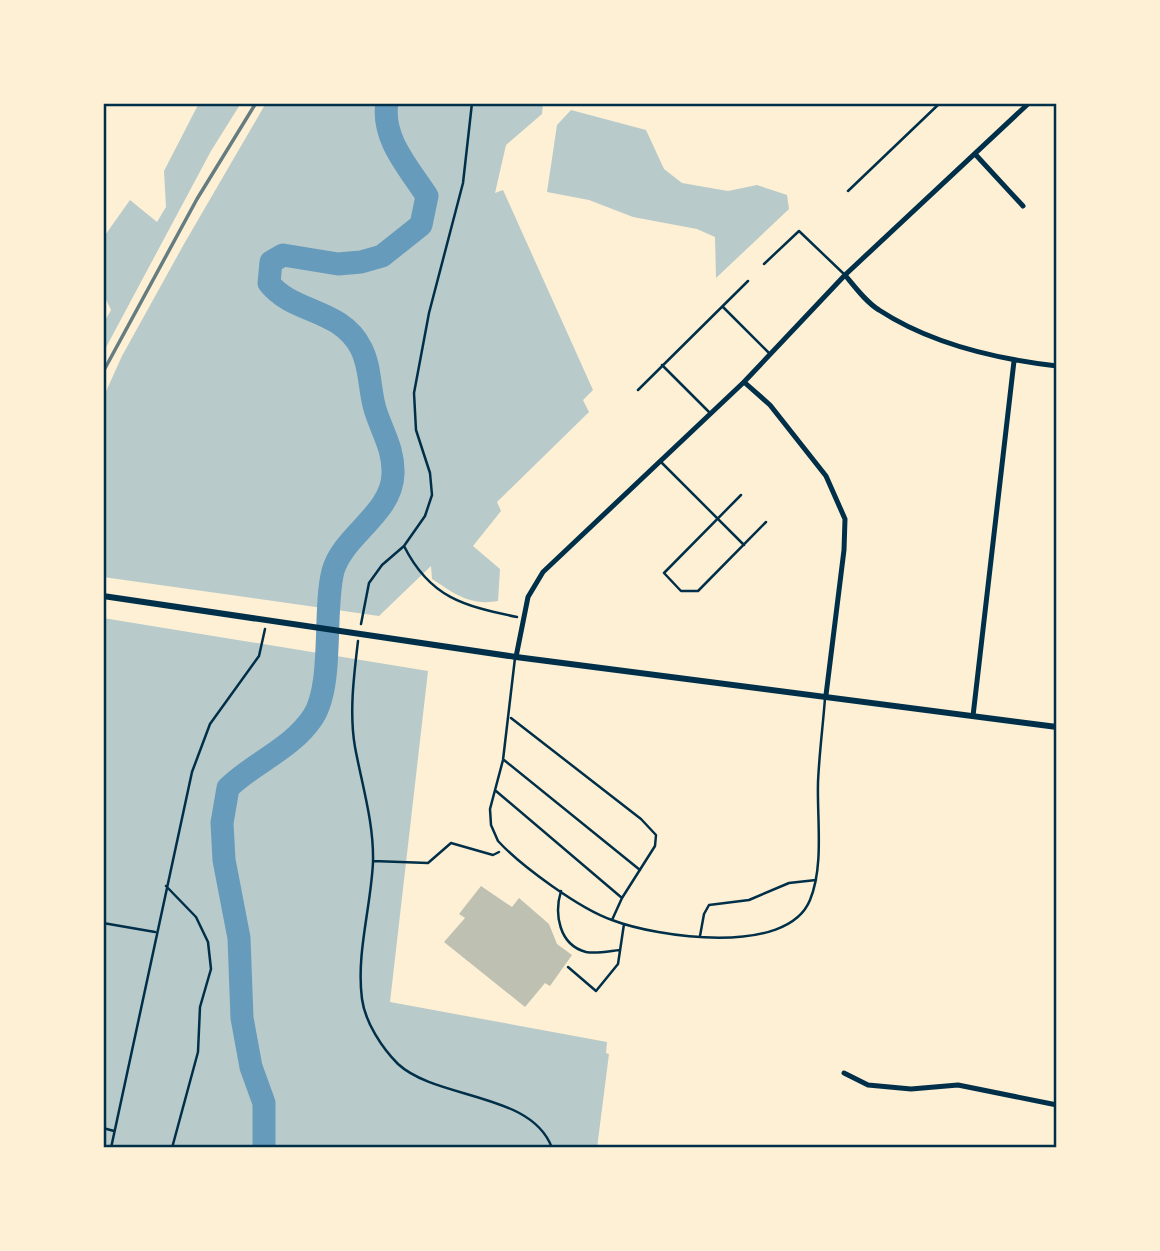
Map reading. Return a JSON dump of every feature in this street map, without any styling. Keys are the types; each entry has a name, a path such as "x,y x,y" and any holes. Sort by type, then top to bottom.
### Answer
{"street":[{"path":"516,657 528,597 543,572 744,382 845,275 1028,103"},
{"path":"975,154 1023,206"},
{"path":"845,275 876,309 953,345 1014,361 1057,366"},
{"path":"972,716 1014,361"},
{"path":"744,382 771,405 826,476 845,519 844,550 825,695"},
{"path":"103,596 516,657 1057,727"},
{"path":"844,1073 868,1085 911,1089 958,1085 1057,1105"}],"lane":[{"path":"848,191 940,103"},
{"path":"764,264 799,231 845,275"},
{"path":"638,390 748,281"},
{"path":"723,307 770,354"},
{"path":"662,365 711,414"},
{"path":"661,462 744,545"},
{"path":"741,495 664,573 681,591 698,591 766,522"},
{"path":"516,657 503,760 491,809 491,825 505,849 561,891 612,920 700,937 753,937 785,927 809,903 816,880 818,780 825,695"},
{"path":"509,717 641,819 656,835 655,846 622,898 612,920"},
{"path":"503,760 640,870"},
{"path":"496,792 622,898"},
{"path":"700,937 704,914 709,905 750,901 789,883 816,880"},
{"path":"561,891 557,905 558,924 571,945 587,952 620,950"},
{"path":"568,967 596,991 618,964 624,924"}],"path":[{"path":"472,103 463,183 429,313 414,393 416,430 430,472 432,495 425,516 404,547 382,565 369,583 356,656 355,744 370,817 373,861 362,963 362,1000 369,1021 384,1047 398,1064 416,1077 513,1110 532,1121 552,1148"},
{"path":"404,547 425,579 448,597 472,608 523,618"},
{"path":"111,1148 166,886 199,750 222,705 238,688 258,656 267,619"},
{"path":"373,861 428,863 451,843 494,855 505,849"},
{"path":"166,886 196,917 208,942 211,969 200,1007 198,1052 172,1148"},
{"path":"103,923 156,933"},
{"path":"103,1128 114,1131"}],"shaded area":[{"path":"199,103 241,103 211,151 103,353 103,324 111,310 103,293 103,238 130,200 157,222 166,207 164,171"},
{"path":"266,103 543,103 542,114 506,145 495,193 503,190 593,390 583,400 589,412 497,502 501,511 473,546 500,569 498,601 479,602 456,594 432,579 431,566 379,616 103,577 103,398 122,356"},
{"path":"571,110 646,130 664,169 682,183 728,191 757,185 787,195 789,209 716,278 715,237 697,229 633,217 589,200 547,192 557,125"},
{"path":"103,618 428,671 390,1002 607,1042 606,1053 609,1054 597,1148 103,1148"}],"building":[{"path":"481,886 512,907 519,898 549,924 557,944 572,955 550,986 545,983 525,1007 444,942 465,918 459,914"}],"waterway":[{"path":"264,1148 264,1103 251,1067 242,1018 239,938 224,860 222,823 228,788 294,738 313,717 324,686 333,571 346,546 385,501 393,474 390,449 375,409 367,363 361,348 342,325 279,293 269,283 271,262 283,255 338,264 361,262 382,256 421,225 427,196 392,140 386,116 387,103"}],"railway":[{"path":"103,372 197,199 256,103"}]}
